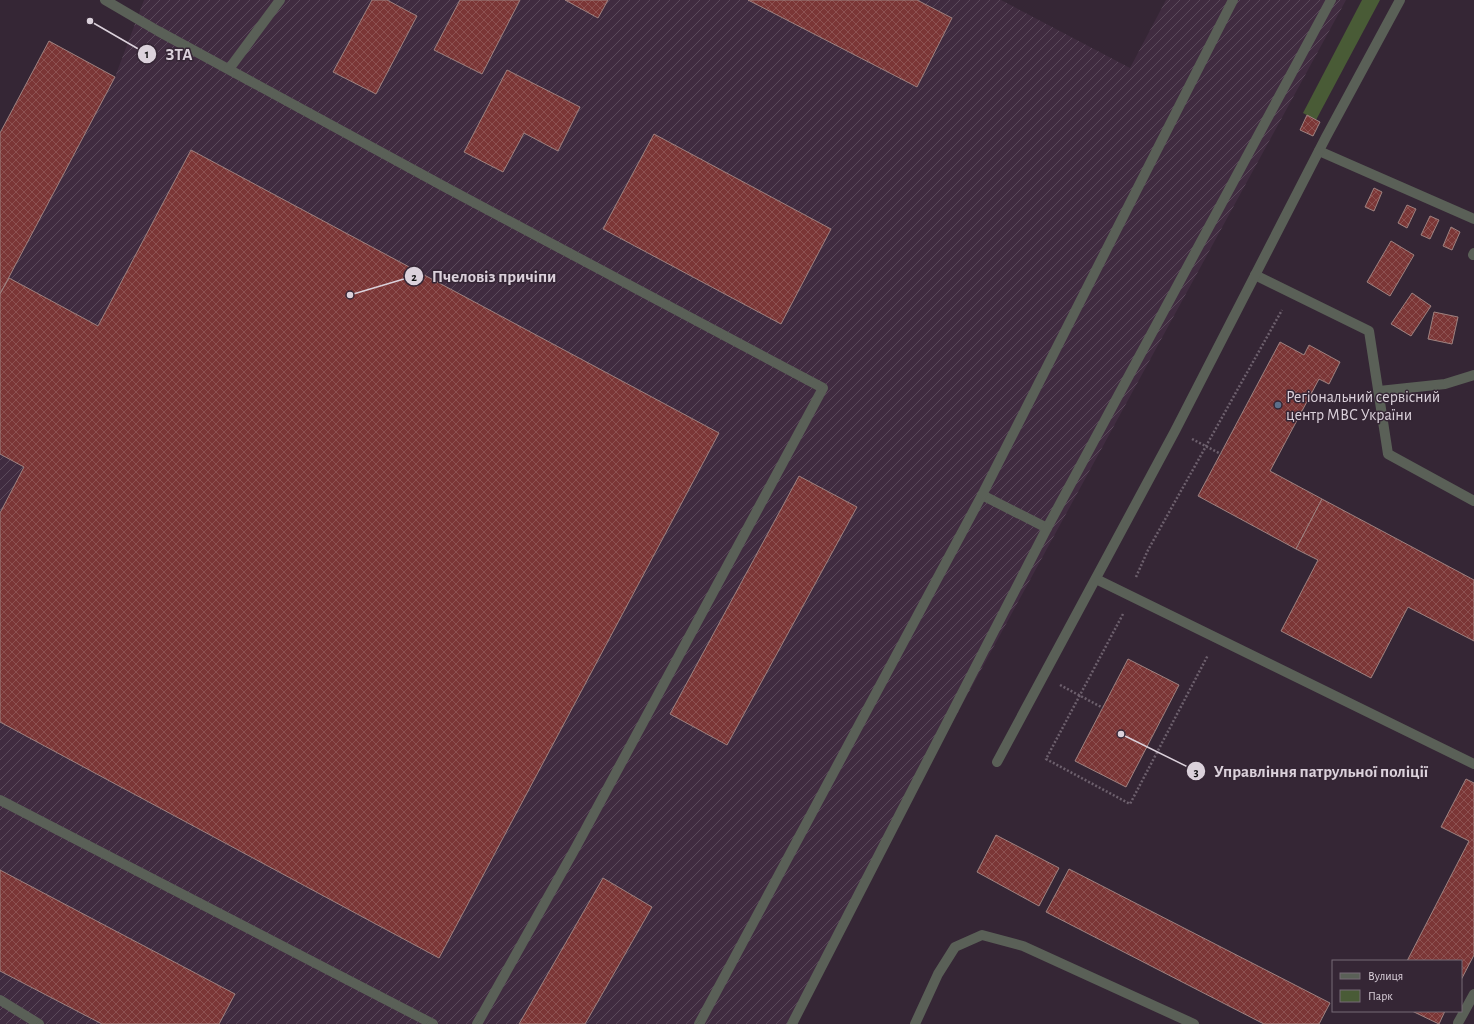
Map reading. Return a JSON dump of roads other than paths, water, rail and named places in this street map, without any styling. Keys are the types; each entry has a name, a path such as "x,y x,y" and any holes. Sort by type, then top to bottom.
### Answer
{"lane":[{"path":"105,0 228,69 823,388 576,847 477,1024"},
{"path":"228,69 280,0"},
{"path":"699,1024 982,495 1233,0"},
{"path":"792,1024 1047,528 1331,0"},
{"path":"997,762 1175,431 1319,151 1400,0"},
{"path":"1319,151 1474,219"},
{"path":"1255,274 1369,331 1388,454 1474,501"},
{"path":"1379,391 1445,384 1474,375"},
{"path":"982,495 1047,528"},
{"path":"1096,579 1474,764"},
{"path":"0,800 433,1024"},
{"path":"915,1024 938,974 955,947 982,935 1023,946 1194,1024"},
{"path":"1458,1023 1474,994"},
{"path":"0,1000 39,1024"}],"place":[{"name":"ЗТА","path":"90,21"},
{"name":"Пчеловіз причіпи","path":"350,295"},
{"name":"Регіональний сервісний центр МВС України","path":"1278,405"},
{"name":"Управління патрульної поліції","path":"1121,734"}]}
